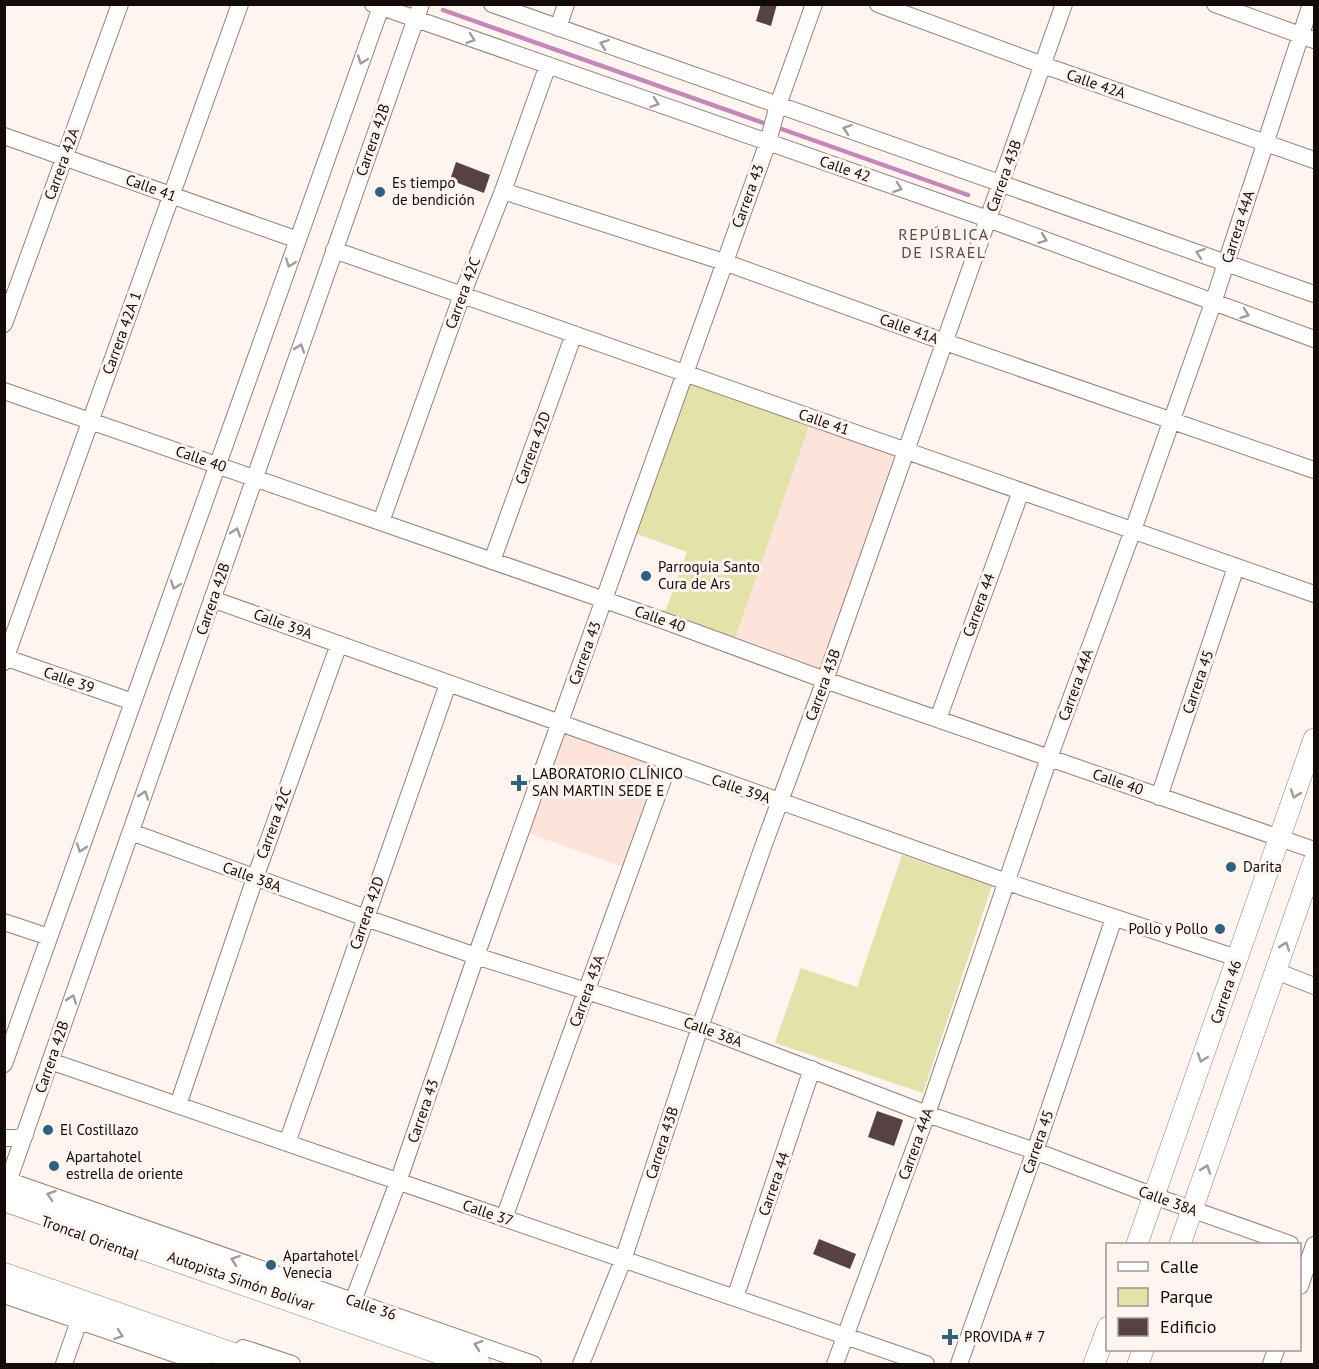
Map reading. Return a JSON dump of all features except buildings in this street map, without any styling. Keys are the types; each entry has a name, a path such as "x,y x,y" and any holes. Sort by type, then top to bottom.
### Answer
{"highway":[{"name":"Autopista Simón Bolívar","path":"6,1187 477,1365"},
{"path":"4,1276 255,1364"}],"main road":[{"name":"Carrera 46","path":"1138,1243 1314,739"},
{"path":"1181,1243 1314,861"},
{"path":"1094,1365 1106,1330"}],"street":[{"name":"Carrera 42A","path":"4,324 120,4"},
{"name":"Carrera 42A 1","path":"5,659 240,4"},
{"path":"492,4 777,109 1001,183 1314,294"},
{"path":"558,28 566,4"},
{"name":"Carrera 43","path":"353,1301 398,1182 476,956 769,139 777,109 814,4"},
{"name":"Calle 42A","path":"878,4 1043,65 1314,160"},
{"name":"Carrera 43B","path":"581,1365 623,1260 700,1027 1064,4"},
{"path":"1215,4 1307,37"},
{"name":"Carrera 44A","path":"836,1365 927,1114 1049,758 1213,303 1265,142 1307,37 1311,4"},
{"path":"4,1064 8,1044 50,937 134,702 379,5"},
{"name":"Calle 42","path":"379,5 418,12 548,65 769,139 1314,339"},
{"name":"Carrera 42B","path":"6,1187 418,12"},
{"name":"Carrera 42C","path":"381,522 462,295 503,191 548,65"},
{"name":"Calle 41","path":"4,136 298,240"},
{"name":"Calle 41A","path":"503,191 724,262 945,342 1314,470"},
{"name":"Calle 41","path":"334,250 1314,594"},
{"name":"Carrera 42D","path":"492,561 574,334"},
{"name":"Calle 40","path":"4,391 1314,850"},
{"name":"Carrera 44","path":"938,719 1021,491"},
{"name":"Carrera 45","path":"1159,797 1236,567"},
{"name":"Calle 39A","path":"212,599 1007,882 1238,958"},
{"name":"Carrera 42C","path":"177,1105 339,644"},
{"name":"Calle 39","path":"5,659 134,702"},
{"name":"Carrera 42D","path":"286,1143 448,684"},
{"name":"Carrera 43A","path":"504,1218 669,763"},
{"name":"Calle 38A","path":"131,832 476,956 700,1027 927,1114 1035,1151 1285,1243"},
{"name":"Carrera 45","path":"959,1365 1114,918"},
{"path":"4,922 50,937"},
{"path":"1276,971 1314,986"},
{"name":"Calle 37","path":"50,1061 926,1365"},
{"name":"Carrera 44","path":"735,1298 813,1069"},
{"path":"4,1138 17,1138 25,1135"},
{"name":"Calle 36","path":"6,1187 353,1301 533,1365"},
{"name":"Troncal Oriental","path":"4,1207 447,1365"},
{"path":"1301,1279 1310,1249"},
{"path":"4,1265 292,1365"},
{"path":"4,1294 204,1365"},
{"path":"64,1365 79,1321"}],"shaded area":[{"path":"812,418 906,451 825,680 733,644"},
{"path":"559,724 669,763 631,870 522,831"}],"green space":[{"path":"685,373 812,418 733,644 662,620 687,552 629,531"},
{"path":"902,855 992,886 923,1093 775,1043 801,968 857,987"}],"waterway":[{"path":"443,10 769,125"},
{"path":"776,127 968,195"}],"place":[{"name":"Es tiempo de bendición","path":"380,192"},
{"name":"Parroquia Santo Cura de Ars","path":"646,576"},
{"name":"LABORATORIO CLÍNICO SAN MARTIN SEDE E","path":"519,783"},
{"name":"Darita","path":"1231,867"},
{"name":"Pollo y Pollo","path":"1220,929"},
{"name":"El Costillazo","path":"48,1130"},
{"name":"Apartahotel estrella de oriente","path":"54,1166"},
{"name":"Apartahotel Venecia","path":"271,1265"},
{"name":"PROVIDA # 7","path":"950,1337"}],"district":[{"name":"REPÚBLICA DE ISRAEL","path":"944,243"}]}
